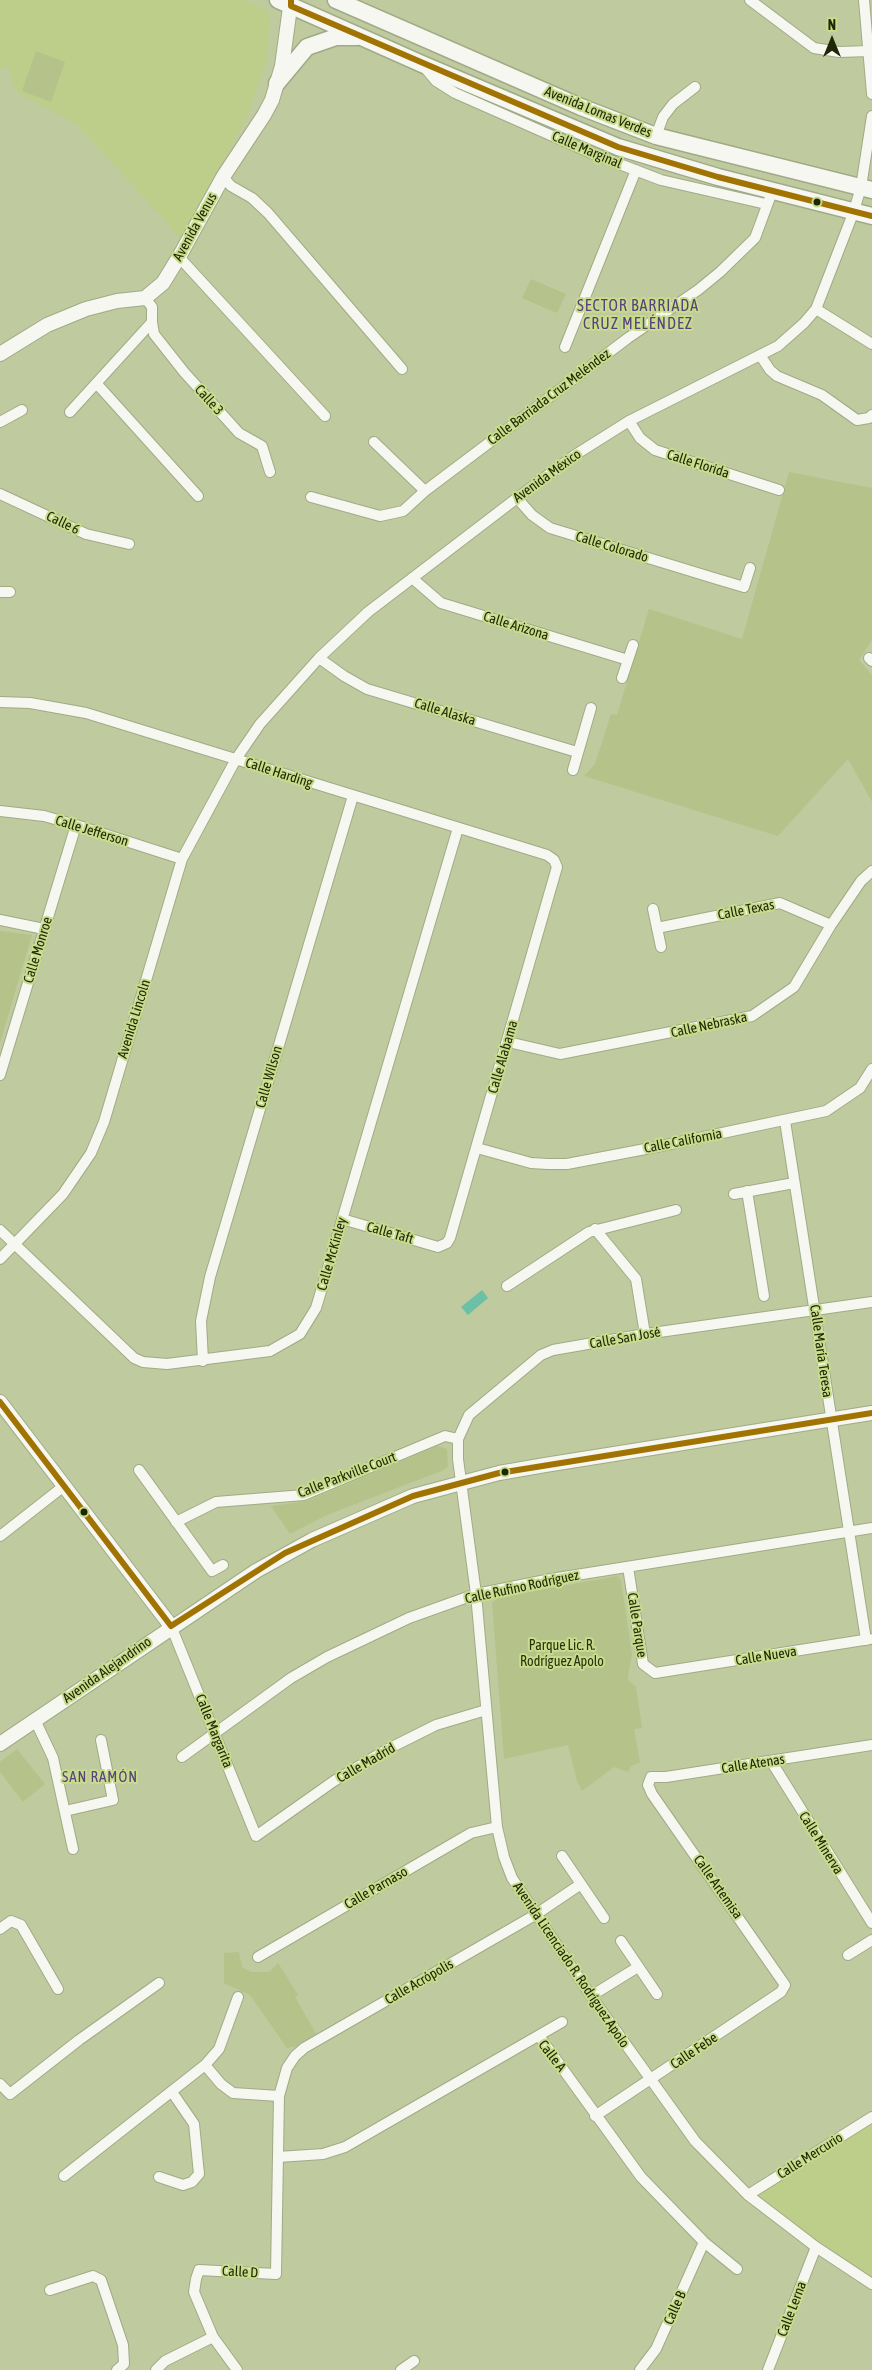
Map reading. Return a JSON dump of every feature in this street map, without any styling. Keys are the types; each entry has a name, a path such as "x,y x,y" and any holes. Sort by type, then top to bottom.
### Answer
{"main road":[{"name":"Avenida Lomas Verdes","path":"336,0 581,107 656,136 866,189"},
{"name":"Avenida Lomas Verdes","path":"287,2 422,64 618,147 769,198 854,211 872,216"},
{"path":"277,83 308,48 336,38 360,36"}],"street":[{"path":"750,0 814,48 839,52 870,51"},
{"path":"864,0 870,51 872,94"},
{"name":"Avenida Venus","path":"145,298 163,283 180,257 223,177 264,115 282,66 287,2"},
{"name":"Calle Marginal","path":"422,64 436,81 455,93 591,153 690,188 769,198"},
{"path":"656,136 663,117 673,104 695,87"},
{"name":"Avenida México","path":"236,759 260,724 319,658 368,612 517,498 575,455 629,421 788,339 816,309 854,211 866,189 872,116"},
{"path":"565,347 636,170"},
{"path":"223,177 231,186 252,198 268,213 402,369"},
{"name":"Calle Barriada Cruz Meléndez","path":"311,497 380,516 403,511 425,491 628,338 698,290 720,272 755,238 769,198"},
{"path":"180,257 325,416"},
{"path":"0,354 47,325 86,309 117,301 145,298"},
{"name":"Calle 3","path":"145,298 152,307 154,334 190,379 239,433 262,446 270,472"},
{"path":"816,309 872,344"},
{"path":"70,412 152,322"},
{"path":"760,355 770,370 777,376 822,395 857,420 869,418 872,415"},
{"path":"97,384 198,496"},
{"path":"0,422 22,410"},
{"name":"Calle Florida","path":"629,421 640,438 654,450 779,490"},
{"path":"374,442 425,491"},
{"name":"Calle 6","path":"0,494 86,534 129,544"},
{"name":"Calle Colorado","path":"517,498 532,515 550,528 717,579 744,587 750,568"},
{"name":"Calle Arizona","path":"412,578 441,603 628,660"},
{"path":"622,678 633,645"},
{"name":"Calle Alaska","path":"319,658 344,676 367,689 577,752"},
{"name":"Calle Harding","path":"0,702 30,703 86,713 547,855 554,860"},
{"path":"572,770 591,708"},
{"name":"Avenida Lincoln","path":"0,1259 63,1194 91,1153 104,1122 182,859 236,759"},
{"name":"Calle Wilson","path":"203,1361 201,1322 210,1277 353,796"},
{"name":"Calle Jefferson","path":"0,811 44,816 76,824 182,859"},
{"name":"Calle Monroe","path":"0,1075 76,824"},
{"name":"Calle McKinley","path":"0,1230 134,1358 143,1362 167,1364 203,1361 270,1351 300,1334 316,1308 458,828"},
{"name":"Calle Alabama","path":"438,1247 447,1243 450,1238 477,1148 557,867 554,860"},
{"name":"Calle Nebraska","path":"508,1042 560,1054 752,1016 794,987 830,925 861,881 872,871"},
{"name":"Calle Texas","path":"657,928 780,903 830,925"},
{"path":"653,909 661,947"},
{"path":"0,920 44,929"},
{"name":"Calle California","path":"477,1148 531,1163 567,1164 785,1121 826,1111 860,1088 872,1069"},
{"name":"Calle María Teresa","path":"785,1121 848,1531 869,1639"},
{"path":"734,1194 794,1183"},
{"path":"747,1191 764,1296"},
{"path":"507,1286 595,1229 676,1210"},
{"name":"Calle Taft","path":"342,1219 438,1247"},
{"path":"595,1229 636,1279 645,1334"},
{"name":"Calle San José","path":"460,1483 458,1439 469,1415 541,1355 553,1350 645,1334 872,1302"},
{"path":"0,1402 171,1626"},
{"name":"Avenida Alejandrino","path":"0,1744 171,1626 285,1553 413,1496 460,1483 545,1465 872,1413"},
{"name":"Calle Parkville Court","path":"176,1522 216,1502 304,1495 445,1436 458,1439"},
{"path":"139,1470 212,1571 223,1566"},
{"name":"Avenida Licenciado R. Rodríguez Apolo","path":"460,1483 476,1594 497,1827 508,1868 535,1916 695,2141 748,2195 816,2247 872,2284"},
{"path":"0,1536 64,1486"},
{"name":"Calle Rufino Rodríguez","path":"182,1757 291,1678 327,1658 410,1618 476,1594 551,1579 872,1528"},
{"name":"Calle Parque","path":"628,1567 643,1664 650,1671 660,1673"},
{"name":"Calle Margarita","path":"171,1626 256,1836"},
{"name":"Calle Nueva","path":"660,1673 869,1639"},
{"name":"Calle Madrid","path":"256,1836 334,1781 386,1750 436,1725 486,1710"},
{"path":"35,1720 53,1758 73,1849"},
{"path":"65,1811 113,1800 101,1740"},
{"name":"Calle Atenas","path":"652,1794 648,1785 651,1777 666,1777 771,1762 872,1745"},
{"name":"Calle Minerva","path":"771,1762 872,1924"},
{"name":"Calle Artemisa","path":"652,1794 784,1980"},
{"name":"Calle Parnaso","path":"258,1957 471,1833 497,1827"},
{"path":"562,1856 604,1918"},
{"name":"Calle Acrópolis","path":"279,2096 287,2068 295,2056 304,2048 535,1916 581,1884"},
{"path":"0,1929 12,1921 21,1925 58,1988"},
{"path":"848,1955 872,1940"},
{"path":"622,1941 657,1994"},
{"path":"591,1996 638,1967"},
{"name":"Calle Febe","path":"595,2116 781,1992 785,1984 784,1980"},
{"path":"0,2084 10,2094 78,2040 159,1983"},
{"path":"64,2176 205,2065 219,2049 238,1997"},
{"path":"539,2036 562,2022"},
{"name":"Calle A","path":"278,2156 324,2154 345,2148 539,2036 641,2178 704,2242 737,2269"},
{"path":"205,2065 221,2084 232,2093 279,2096"},
{"path":"159,2177 183,2185 192,2182 199,2174 194,2124 172,2092"},
{"name":"Calle D","path":"237,2370 212,2337 194,2292 200,2270 276,2274 279,2096"},
{"name":"Calle Mercurio","path":"748,2195 872,2117"},
{"name":"Calle B","path":"640,2370 656,2349 704,2242"},
{"name":"Calle Lerna","path":"768,2370 816,2247"},
{"path":"50,2290 93,2276 101,2280 123,2345 124,2364 117,2370"},
{"path":"156,2370 165,2361 212,2337"},
{"path":"404,2369 414,2361"}],"shaded area":[{"path":"0,0 243,0 267,10 270,18 266,61 247,117 181,238 77,125 16,91 8,65 0,69"},
{"path":"482,1290 488,1298 468,1315 461,1307"},
{"path":"872,2122 872,2277 822,2246 756,2195"}],"green space":[{"path":"36,51 65,62 51,102 22,91"},
{"path":"531,279 566,294 557,313 522,298"},
{"path":"789,472 872,488 872,640 859,660 872,675 872,802 848,759 778,836 584,776 595,764 611,714 617,715 649,609 742,639"},
{"path":"0,931 32,935 0,1043"},
{"path":"437,1446 447,1449 448,1466 444,1470 327,1515 290,1534 271,1506 307,1501"},
{"name":"Parque Lic. R. Rodríguez Apolo","path":"617,1576 621,1580 632,1655 628,1680 636,1687 642,1728 634,1729 640,1762 631,1766 628,1772 614,1767 582,1791 577,1781 568,1745 504,1759 492,1603 497,1598"},
{"path":"17,1749 45,1784 23,1802 0,1772 0,1762"},
{"path":"239,1952 242,1967 251,1972 269,1972 278,1963 298,1995 295,1997 317,2035 297,2046 287,2048 250,1995 224,1983 224,1953"}],"transit line":[{"path":"291,0 291,6 618,147 718,177 872,216"},
{"path":"0,1402 171,1626"},
{"path":"171,1626 285,1553 413,1496 499,1473 872,1413"}],"district":[{"name":"SECTOR BARRIADA CRUZ MELÉNDEZ","path":"638,315"},
{"name":"SAN RAMÓN","path":"100,1777"}]}
